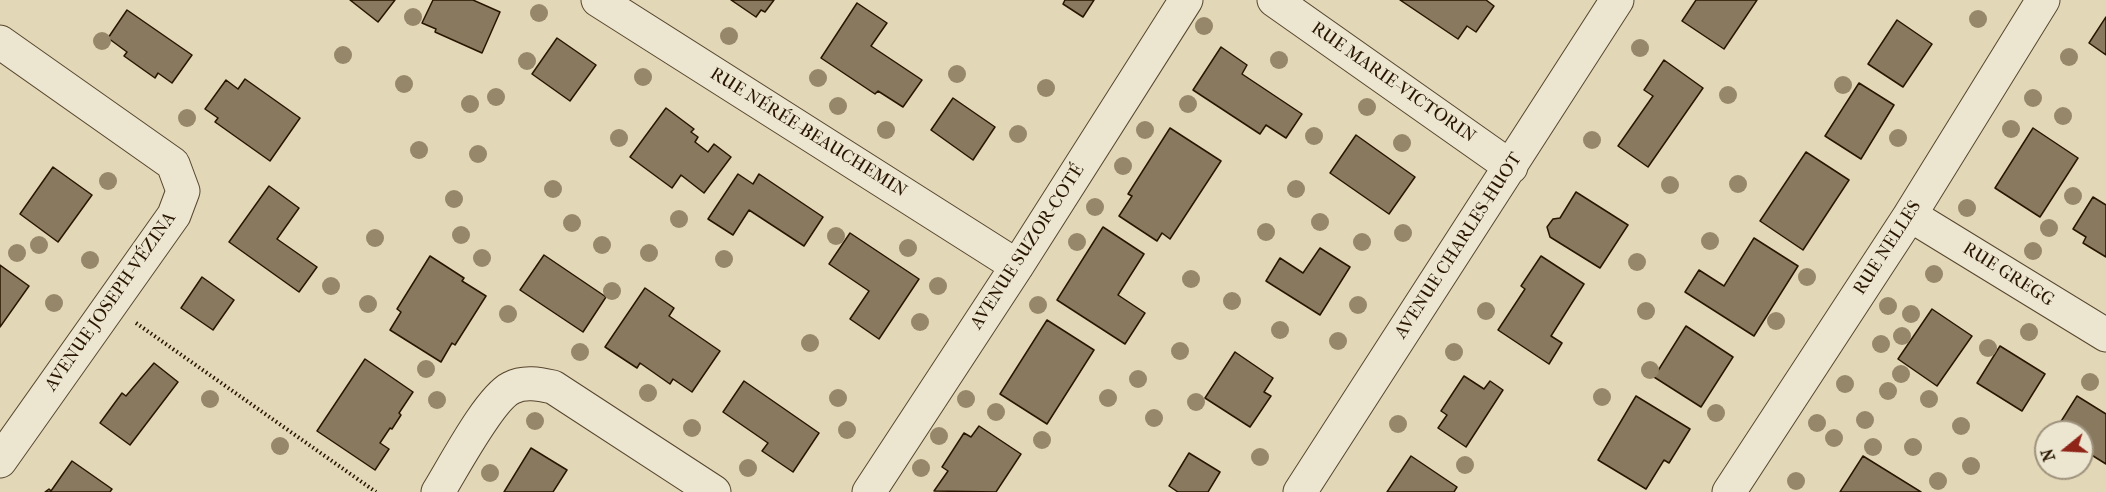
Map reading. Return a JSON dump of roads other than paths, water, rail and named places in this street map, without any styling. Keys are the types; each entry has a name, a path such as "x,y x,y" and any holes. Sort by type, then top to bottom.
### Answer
{"street":[{"name":"RUE NÉRÉE-BEAUCHEMIN","path":"598,0 1017,266"},
{"name":"AVENUE SUZOR-COTÉ","path":"869,492 1017,266 1186,0"},
{"name":"RUE MARIE-VICTORIN","path":"1274,0 1511,166"},
{"name":"AVENUE CHARLES-HUOT","path":"1300,492 1617,0"},
{"name":"RUE NELLES","path":"1729,492 1910,215 2043,0"},
{"name":"AVENUE JOSEPH-VÉZINA","path":"0,42 173,164 183,191 174,215 0,461"},
{"name":"RUE GREGG","path":"1910,215 2106,335"},
{"path":"438,492 495,400 512,387 535,383 553,387 714,492"}]}
